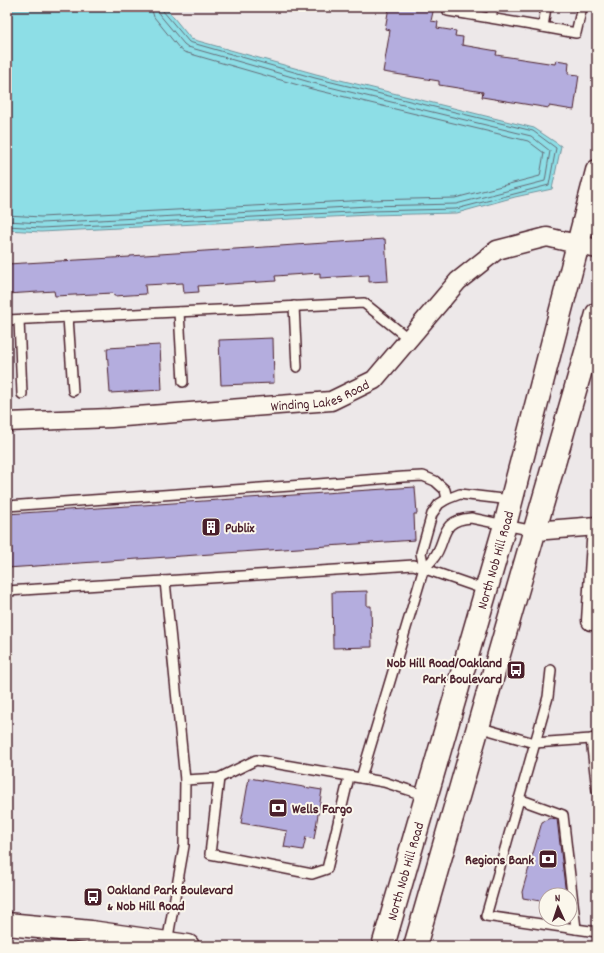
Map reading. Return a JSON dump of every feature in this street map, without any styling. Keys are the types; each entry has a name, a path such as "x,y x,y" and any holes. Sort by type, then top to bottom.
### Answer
{"main road":[{"name":"North Nob Hill Road","path":"383,946 487,591 511,500 587,246 597,171"},
{"name":"North Nob Hill Road","path":"415,946 597,314"},
{"path":"7,924 116,936 188,946"},
{"path":"98,946 116,936"}],"street":[{"name":"Winding Lakes Road","path":"7,422 111,418 331,401 374,380 458,281 497,250 547,237 587,246"},
{"path":"534,531 597,526 591,621"}],"lane":[{"path":"448,7 448,11 576,34 582,7"},
{"path":"491,18 493,7"},
{"path":"543,27 546,7"},
{"path":"7,320 364,302 409,339"},
{"path":"294,306 297,367"},
{"path":"179,312 183,382"},
{"path":"68,317 73,391"},
{"path":"18,320 22,394"},
{"path":"7,506 302,486 423,476 434,481 445,490 447,499"},
{"path":"361,778 424,568 421,553 432,514 439,504 460,494 511,500"},
{"path":"424,568 434,558 447,529 452,523 460,519 471,518 534,531"},
{"path":"7,591 414,564 487,591"},
{"path":"165,581 185,780 184,846 167,943"},
{"path":"552,670 548,696 486,916 597,932"},
{"path":"478,727 534,743 594,738 597,790"},
{"path":"185,780 219,778 256,760 384,782 427,796"},
{"path":"219,778 210,854 312,874 327,869 349,777"},
{"path":"519,799 563,815 576,929"}],"water":[{"path":"7,7 165,7 191,39 316,74 534,128 561,146 552,189 515,197 457,213 370,215 41,232 7,230"}],"building":[{"path":"389,7 434,7 431,21 438,22 437,28 456,31 455,36 463,37 462,45 497,51 496,55 555,64 556,60 569,62 568,74 579,75 574,110 549,106 549,108 482,97 483,92 439,85 439,81 383,72 390,30 385,29"},
{"path":"385,239 388,281 369,282 369,275 320,278 320,273 275,276 276,281 198,286 199,292 184,293 183,283 145,285 146,294 114,296 113,293 55,296 54,291 7,294 7,264"},
{"path":"273,338 274,383 221,385 219,340"},
{"path":"160,345 162,390 110,393 107,348"},
{"name":"Publix","path":"415,487 417,514 414,514 415,540 7,568 7,514"},
{"path":"367,591 367,606 371,606 372,647 333,648 332,592"},
{"path":"249,778 322,790 314,839 306,837 303,850 284,847 287,831 241,823"},
{"name":"Regions Bank","path":"550,818 557,819 565,887 538,887 538,901 523,898 522,892 542,822"}],"place":[{"name":"Publix","path":"211,527"},
{"name":"Nob Hill Road/Oakland Park Boulevard","path":"516,670"},
{"name":"Wells Fargo","path":"278,808"},
{"name":"Regions Bank","path":"548,859"},
{"name":"Oakland Park Boulevard & Nob Hill Road","path":"93,897"}]}
